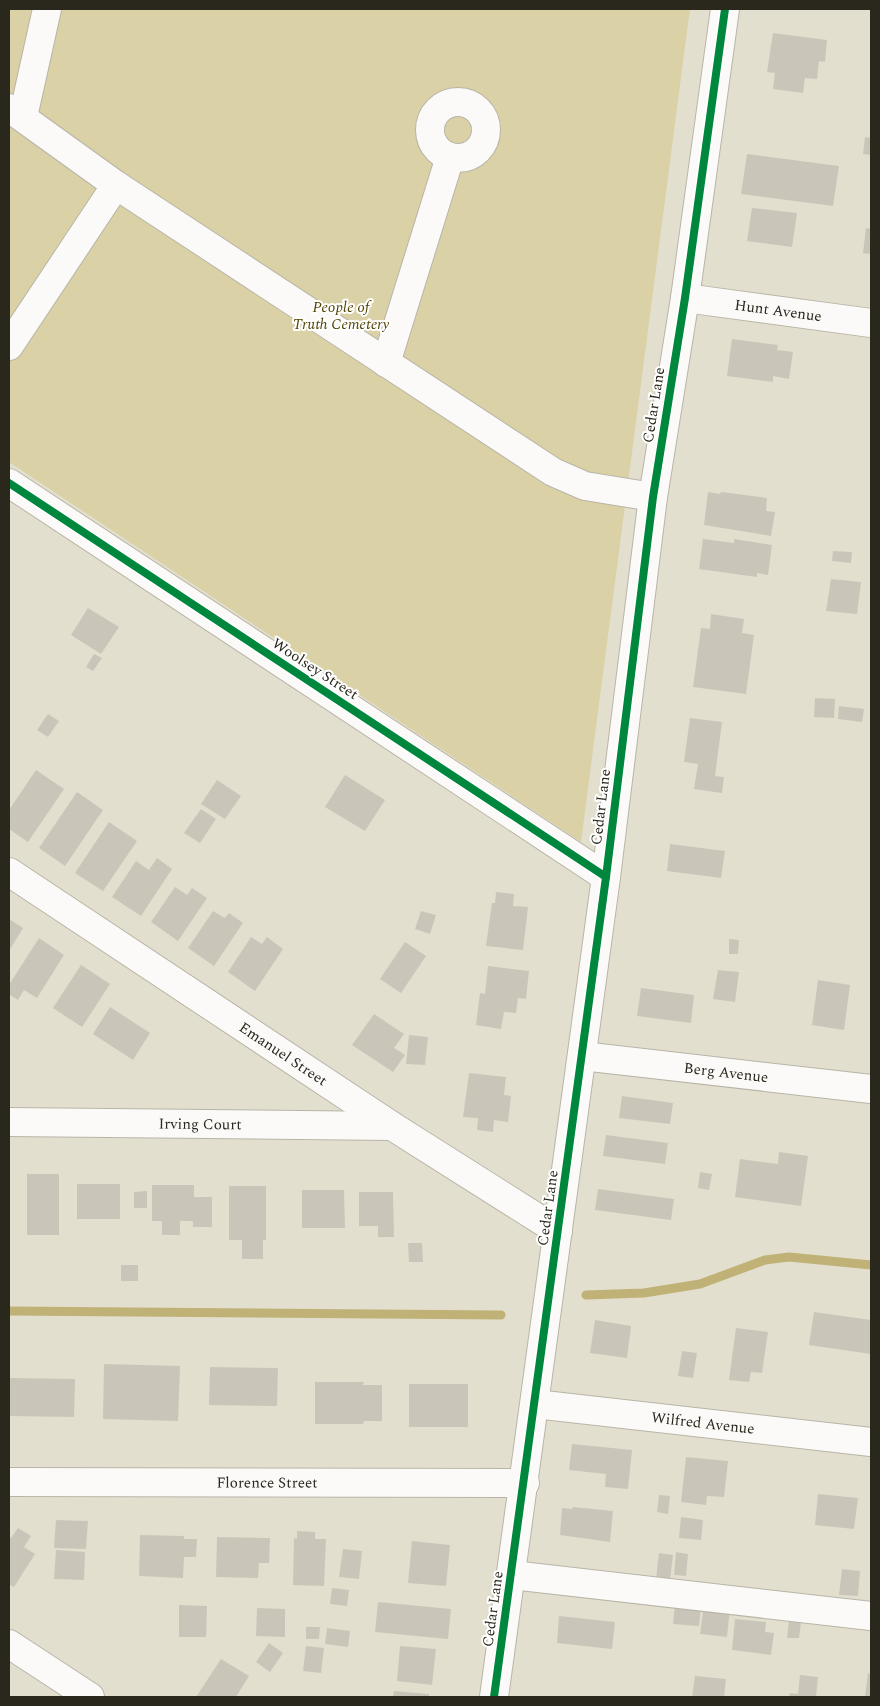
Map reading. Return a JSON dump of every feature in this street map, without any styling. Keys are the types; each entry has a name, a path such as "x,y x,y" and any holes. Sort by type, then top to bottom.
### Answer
{"street":[{"path":"47,9 16,112 116,185 553,472 586,486 653,497"},
{"name":"Cedar Lane","path":"494,1697 525,1483 606,878 653,497 685,298 726,9"},
{"path":"386,363 450,157"},
{"path":"9,346 116,185"},
{"name":"Hunt Avenue","path":"685,298 871,323"},
{"name":"Woolsey Street","path":"9,483 606,878"},
{"name":"Emanuel Street","path":"9,872 392,1126 558,1231"},
{"name":"Berg Avenue","path":"582,1056 871,1089"},
{"name":"Irving Court","path":"9,1122 392,1126"},
{"name":"Wilfred Avenue","path":"535,1404 871,1442"},
{"name":"Florence Street","path":"9,1482 525,1483"},
{"path":"512,1575 871,1616"},
{"path":"9,1644 90,1697"}],"green space":[{"name":"People of Truth Cemetery","path":"9,9 690,9 581,842 9,462"}],"building":[{"path":"773,33 827,40 825,62 819,61 817,79 805,78 803,93 773,89 775,73 767,72"},
{"path":"865,137 871,138 871,155 863,154"},
{"path":"747,154 839,166 833,206 741,194"},
{"path":"752,208 797,213 792,247 747,241"},
{"path":"866,228 871,229 871,254 863,253"},
{"path":"732,339 778,345 777,350 793,352 789,379 773,376 773,382 727,376"},
{"path":"708,492 767,498 766,511 775,512 771,536 704,525"},
{"path":"703,539 734,543 734,539 772,545 768,575 757,573 757,577 699,569"},
{"path":"833,551 852,552 851,563 832,561"},
{"path":"831,579 861,582 857,614 826,611"},
{"path":"88,608 119,627 101,654 71,635"},
{"path":"711,614 744,619 742,633 754,635 746,694 693,687 701,628 710,629"},
{"path":"94,654 102,658 93,671 86,667"},
{"path":"815,698 835,699 834,718 814,717"},
{"path":"839,706 864,709 862,722 838,719"},
{"path":"48,714 59,721 48,737 37,730"},
{"path":"690,718 722,722 715,776 724,777 722,793 694,789 698,764 684,762"},
{"path":"36,770 64,789 28,842 9,829 9,810"},
{"path":"345,775 385,800 365,831 325,807"},
{"path":"217,780 241,796 225,819 201,804"},
{"path":"77,792 103,810 65,866 39,848"},
{"path":"201,809 216,819 200,843 184,833"},
{"path":"109,822 137,841 103,891 75,873"},
{"path":"670,844 725,851 721,878 667,871"},
{"path":"157,858 172,869 141,916 112,897 136,861 149,870"},
{"path":"175,887 187,895 192,888 207,898 178,941 151,922"},
{"path":"496,892 514,894 513,906 528,907 523,950 486,946 492,903 495,903"},
{"path":"213,911 225,918 229,913 243,923 214,966 188,948"},
{"path":"421,911 436,915 430,934 415,929"},
{"path":"9,919 23,928 9,951"},
{"path":"251,937 262,944 267,937 283,949 255,991 228,972"},
{"path":"39,938 64,955 37,998 24,990 18,1000 9,994 9,985"},
{"path":"729,939 739,940 738,954 729,954"},
{"path":"405,942 426,956 401,993 380,979"},
{"path":"81,965 110,984 82,1027 53,1008"},
{"path":"488,966 529,971 526,999 518,998 516,1013 504,1012 501,1029 476,1025 480,993 485,994"},
{"path":"718,970 739,972 735,1002 713,999"},
{"path":"818,980 850,985 844,1030 812,1025"},
{"path":"641,988 694,995 691,1023 637,1016"},
{"path":"110,1007 150,1033 133,1060 93,1034"},
{"path":"374,1014 404,1034 394,1048 405,1055 393,1072 352,1045"},
{"path":"409,1035 428,1037 425,1065 406,1064"},
{"path":"469,1073 506,1077 504,1095 511,1096 508,1122 494,1120 493,1132 477,1130 478,1118 463,1117"},
{"path":"622,1096 673,1103 670,1124 619,1118"},
{"path":"606,1135 668,1143 665,1164 603,1156"},
{"path":"779,1152 808,1156 801,1206 735,1197 740,1159 778,1164"},
{"path":"700,1172 712,1174 709,1190 698,1188"},
{"path":"27,1174 59,1174 59,1235 27,1235"},
{"path":"77,1184 120,1184 120,1219 77,1219"},
{"path":"152,1185 194,1185 194,1197 212,1197 212,1227 193,1227 193,1221 180,1221 180,1235 162,1235 162,1221 152,1221"},
{"path":"229,1186 266,1186 266,1240 263,1240 263,1259 242,1259 242,1240 229,1240"},
{"path":"598,1189 674,1199 671,1220 595,1210"},
{"path":"302,1190 344,1190 345,1228 302,1228"},
{"path":"147,1191 147,1208 134,1208 134,1192"},
{"path":"359,1192 393,1192 394,1237 378,1237 378,1226 359,1226"},
{"path":"408,1243 422,1243 423,1262 409,1262"},
{"path":"121,1265 138,1265 138,1281 121,1281"},
{"path":"814,1312 871,1320 871,1354 809,1345"},
{"path":"595,1320 631,1326 627,1358 590,1353"},
{"path":"736,1328 768,1332 762,1373 751,1372 749,1382 729,1380"},
{"path":"682,1351 697,1353 693,1378 678,1376"},
{"path":"104,1364 180,1366 178,1421 103,1419"},
{"path":"210,1367 278,1368 277,1406 209,1405"},
{"path":"9,1378 75,1379 74,1417 9,1416"},
{"path":"315,1382 364,1382 363,1385 382,1385 382,1421 364,1421 363,1424 315,1424"},
{"path":"409,1384 468,1384 468,1427 409,1427"},
{"path":"572,1444 632,1450 628,1489 605,1487 606,1474 569,1470"},
{"path":"686,1457 728,1461 724,1497 707,1496 706,1505 681,1502"},
{"path":"818,1494 858,1498 854,1529 815,1525"},
{"path":"659,1495 670,1496 668,1514 657,1512"},
{"path":"573,1507 613,1511 610,1542 560,1535 562,1508 572,1509"},
{"path":"681,1517 703,1520 701,1540 679,1538"},
{"path":"56,1520 88,1521 86,1549 54,1548"},
{"path":"18,1528 31,1536 24,1547 35,1554 14,1587 9,1584 9,1537 11,1538"},
{"path":"297,1531 315,1532 315,1539 326,1539 324,1586 293,1585 294,1538 297,1539"},
{"path":"140,1535 184,1536 184,1539 197,1539 196,1557 184,1557 183,1578 139,1576"},
{"path":"217,1537 270,1538 269,1563 259,1563 258,1578 216,1577"},
{"path":"412,1541 450,1545 446,1586 408,1583"},
{"path":"343,1549 362,1551 359,1579 339,1577"},
{"path":"56,1550 85,1552 84,1580 54,1579"},
{"path":"676,1552 688,1554 686,1576 674,1575"},
{"path":"659,1553 673,1555 670,1580 656,1579"},
{"path":"842,1569 860,1571 858,1596 839,1595"},
{"path":"332,1588 349,1590 347,1606 330,1604"},
{"path":"378,1602 451,1609 448,1639 375,1632"},
{"path":"675,1604 701,1606 699,1626 673,1624"},
{"path":"179,1605 207,1606 206,1637 179,1637"},
{"path":"704,1605 730,1608 727,1637 700,1634"},
{"path":"257,1608 285,1609 285,1637 256,1636"},
{"path":"559,1616 615,1622 612,1649 557,1643"},
{"path":"735,1619 766,1622 765,1632 774,1633 771,1655 732,1650"},
{"path":"789,1620 801,1622 799,1638 787,1638"},
{"path":"306,1627 320,1627 319,1639 306,1639"},
{"path":"327,1628 350,1631 348,1647 325,1644"},
{"path":"269,1643 283,1653 270,1672 256,1662"},
{"path":"306,1646 324,1648 321,1673 303,1671"},
{"path":"400,1646 436,1649 432,1685 397,1681"},
{"path":"221,1659 249,1676 236,1697 196,1697"},
{"path":"868,1673 871,1674 871,1697 865,1697"},
{"path":"800,1675 818,1677 816,1697 789,1697 790,1693 798,1694"},
{"path":"695,1676 726,1679 724,1697 692,1697"},
{"path":"394,1691 429,1694 429,1697 393,1697"}],"waterway":[{"path":"586,1295 644,1293 700,1284 765,1260 789,1257 871,1265"},
{"path":"9,1311 501,1315"}],"cycle path":[{"path":"494,1697 606,877 653,497 685,298 725,9"},
{"path":"9,483 606,877"}]}
